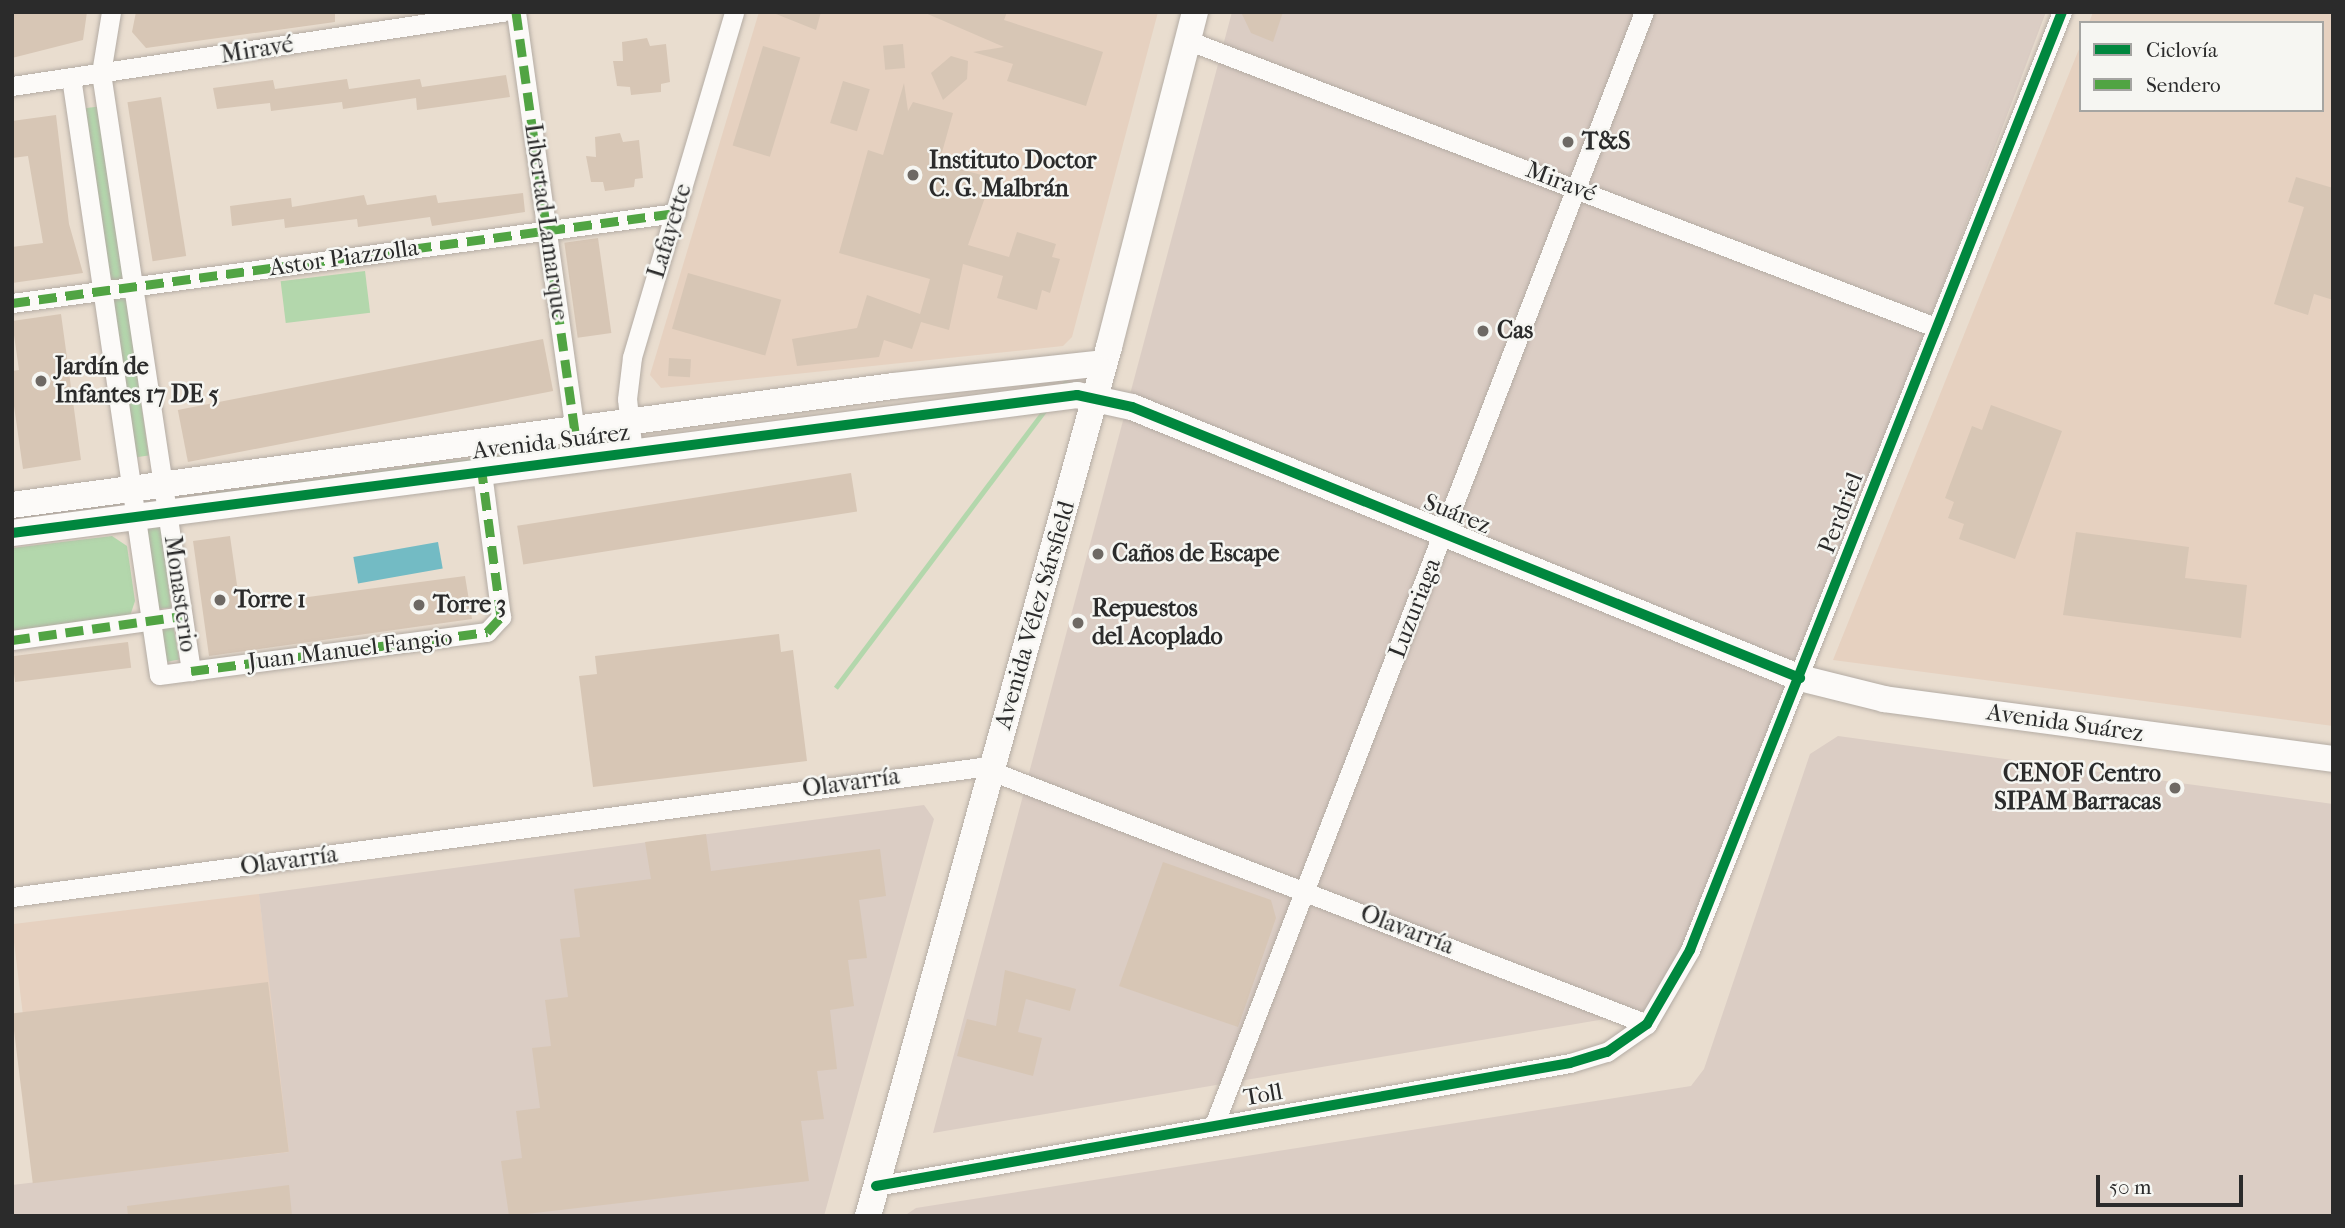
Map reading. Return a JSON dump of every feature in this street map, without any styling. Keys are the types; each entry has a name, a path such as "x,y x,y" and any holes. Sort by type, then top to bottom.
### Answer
{"street":[{"name":"Monasterio","path":"71,78 159,674 191,671 101,73 111,12"},
{"name":"Miravé","path":"12,86 502,12"},
{"name":"Libertad Lamarque","path":"516,12 575,431"},
{"name":"Lafayette","path":"633,453 629,424 632,357 734,12"},
{"name":"Avenida Vélez Sársfield","path":"868,1216 1095,397 1195,12"},
{"name":"Luzuriaga","path":"1214,1125 1445,531 1574,187 1644,12"},
{"name":"Perdriel","path":"1647,1024 1690,950 2062,12"},
{"name":"Miravé","path":"1187,40 1935,327"},
{"name":"Astor Piazzolla","path":"12,303 676,213"},
{"name":"Avenida Suárez","path":"166,500 575,431 1104,363"},
{"name":"Avenida Suárez","path":"12,505 132,504 482,472 1044,397 1095,397"},
{"name":"Suárez","path":"1095,397 1445,531 1800,678"},
{"name":"Juan Manuel Fangio","path":"191,671 487,632 501,617 482,472"},
{"name":"Avenida Suárez","path":"12,533 132,504"},
{"path":"12,640 182,617"},
{"name":"Avenida Suárez","path":"1800,678 1884,699 2333,759"},
{"name":"Olavarría","path":"12,897 992,768 1647,1024"},
{"name":"Toll","path":"876,1185 1594,1057 1647,1024"}],"shaded area":[{"name":"Instituto Doctor C. G. Malbrán","path":"759,12 1158,12 1072,337 1063,346 661,388 650,375"},
{"path":"1232,12 2046,12 1670,1008 933,1133"},
{"path":"2093,12 2333,12 2333,726 1833,660 2079,49 2079,112 2324,112 2324,21 2090,21"},
{"path":"1838,736 2333,804 2333,1216 904,1216 916,1208 1691,1086 1704,1069 1810,754"},
{"path":"924,805 934,819 824,1216 12,1216 12,1185 289,1152 259,894"},
{"path":"259,894 291,1152 44,1182 12,924"}],"green space":[{"path":"102,106 126,279 110,282 85,108"},
{"path":"365,271 370,313 286,323 281,281"},
{"path":"126,295 149,455 133,458 110,297"},
{"path":"1065,380 1069,383 838,690 834,687"},
{"path":"610,441 613,444 199,497 202,494"},
{"path":"161,525 171,607 155,609 145,527"},
{"path":"112,536 127,546 135,601 130,616 12,634 12,548"},
{"path":"173,624 179,659 165,662 159,626"}],"water":[{"path":"438,542 443,569 358,584 353,557"}],"building":[{"path":"12,12 87,12 83,40 12,58"},
{"path":"136,12 335,12 335,22 146,48 132,32"},
{"path":"771,12 821,12 816,30"},
{"path":"923,12 1007,12 1004,20 1103,52 1086,106 1007,81 1013,64 973,52 1004,47"},
{"path":"1241,12 1283,12 1273,42 1251,33"},
{"path":"647,38 650,46 666,44 670,82 661,84 661,92 631,95 630,87 617,86 613,61 623,61 622,42"},
{"path":"903,44 905,68 885,70 883,46"},
{"path":"763,46 800,57 770,157 733,145"},
{"path":"951,56 968,61 967,79 943,100 931,73"},
{"path":"506,75 510,97 417,110 416,98 343,109 342,102 271,111 270,103 217,109 213,88 273,80 275,89 347,79 349,89 420,79 422,87"},
{"path":"843,81 870,89 857,131 830,123"},
{"path":"904,83 908,111 913,102 953,113 939,163 992,178 968,245 1009,257 1017,232 1056,244 1052,257 1060,259 1050,293 1042,290 1037,310 997,298 1003,276 963,264 949,330 921,322 912,349 884,340 879,357 797,366 792,339 857,328 867,295 920,314 930,279 839,253 868,150 883,155"},
{"path":"161,97 186,256 153,261 127,102"},
{"path":"56,115 69,224 83,273 12,283 12,247 43,243 28,156 12,158 12,121"},
{"path":"620,133 623,142 639,140 643,178 635,179 634,187 605,191 603,182 591,182 586,156 596,157 595,137"},
{"path":"2296,177 2333,188 2333,300 2314,294 2308,315 2274,304 2304,207 2288,202"},
{"path":"523,193 525,212 432,226 430,217 358,227 357,219 285,228 284,219 232,226 230,206 291,198 292,207 364,195 367,205 436,195 438,203"},
{"path":"598,238 611,333 578,338 564,243"},
{"path":"688,273 781,300 765,355 672,329"},
{"name":"Jardín de Infantes 17 DE 5","path":"61,314 81,460 23,469 12,392 12,371 19,370 12,321"},
{"path":"543,339 553,391 188,462 178,410"},
{"path":"669,358 691,359 690,377 668,376"},
{"path":"1991,405 2062,431 2015,559 1959,539 1964,524 1948,518 1954,502 1945,498 1972,426 1982,430"},
{"path":"851,473 857,512 523,564 517,526"},
{"path":"2076,532 2189,547 2185,578 2247,585 2241,638 2063,615"},
{"path":"230,536 240,606 465,576 472,619 209,656 193,541"},
{"path":"779,634 781,652 793,650 807,761 593,787 579,676 597,674 595,656"},
{"path":"128,642 131,668 15,682 12,656"},
{"path":"706,834 711,871 880,849 886,896 859,900 867,958 848,960 854,1006 830,1010 837,1069 817,1071 824,1119 801,1121 809,1181 509,1216 501,1161 522,1158 516,1111 540,1108 532,1048 551,1046 545,1000 568,997 560,939 580,937 574,889 651,879 645,842"},
{"path":"1163,862 1271,900 1276,918 1238,1027 1119,986"},
{"path":"1005,970 1076,989 1070,1011 1026,999 1018,1032 1042,1038 1033,1076 957,1056 967,1019 996,1026"},
{"path":"268,982 289,1152 33,1183 12,1013"},
{"path":"289,1185 292,1216 128,1216 127,1206"}],"marked path":[{"path":"516,12 575,431"},
{"path":"12,303 676,213"},
{"path":"191,671 487,632 501,617 482,472"},
{"path":"12,640 182,616"}],"cycle path":[{"path":"876,1186 1570,1063 1607,1052 1647,1024 1690,950 2062,12"},
{"path":"12,533 1077,395 1132,407 1800,678"}],"place":[{"name":"T&S","path":"1568,142"},
{"name":"Instituto Doctor C. G. Malbrán","path":"913,175"},
{"name":"Cas","path":"1483,331"},
{"name":"Jardín de Infantes 17 DE 5","path":"41,381"},
{"name":"Caños de Escape","path":"1098,554"},
{"name":"Torre 1","path":"220,600"},
{"name":"Torre 3","path":"419,605"},
{"name":"Repuestos del Acoplado","path":"1078,623"},
{"name":"CENOF Centro SIPAM Barracas","path":"2175,788"}]}
